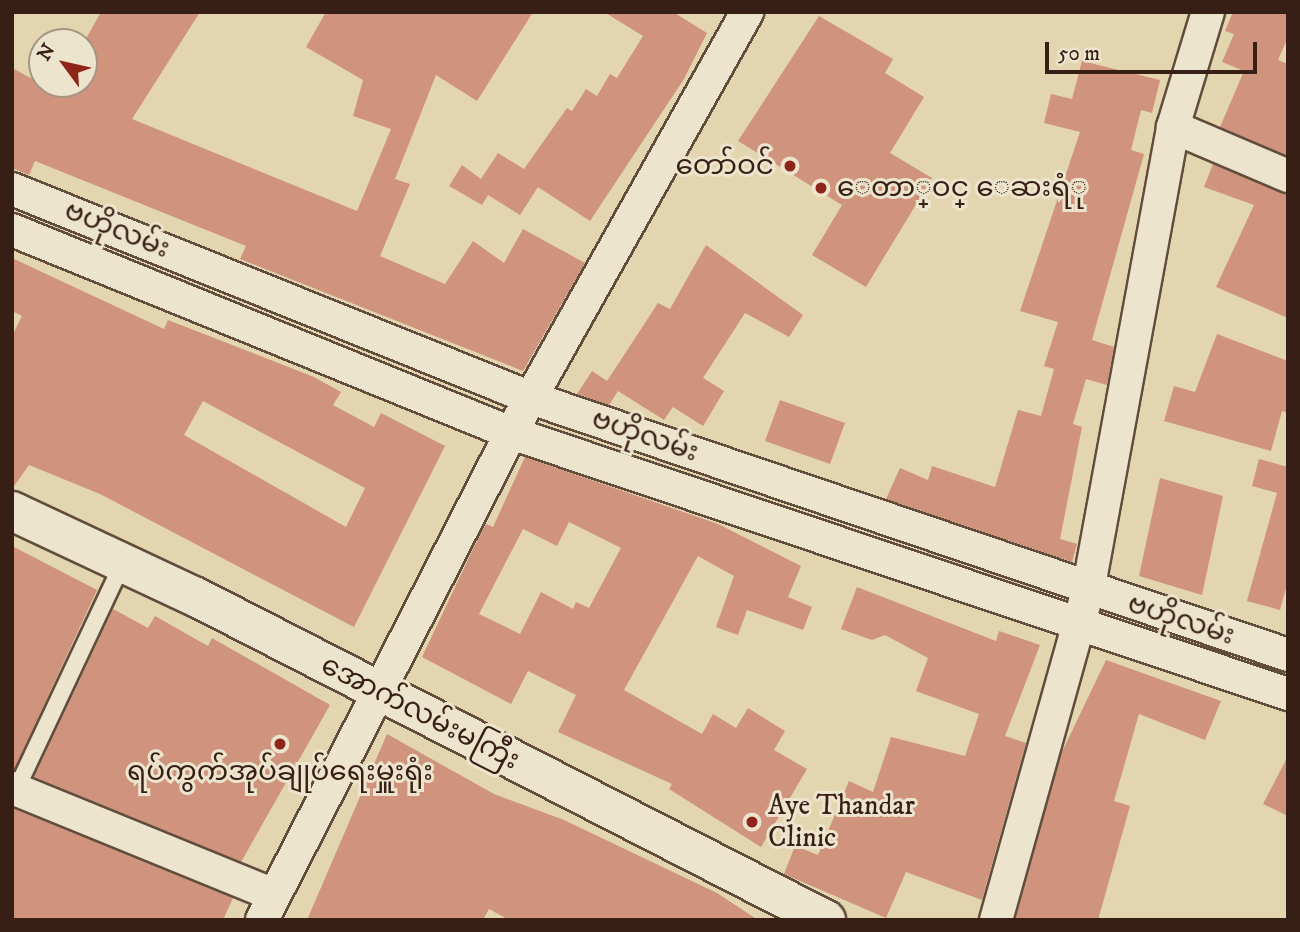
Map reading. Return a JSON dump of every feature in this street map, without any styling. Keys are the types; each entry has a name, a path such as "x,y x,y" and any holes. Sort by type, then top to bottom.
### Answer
{"main road":[{"name":"အောက်လမ်းမကြီး","path":"12,511 379,692 826,920"}],"street":[{"path":"13,792 268,908 511,433 747,12"},
{"path":"996,920 1088,591 1173,127 1208,12"},
{"path":"1173,127 1288,176"},
{"name":"ဗဟိုလမ်း","path":"12,189 531,398 1088,591 1288,655"},
{"name":"ဗဟိုလမ်း","path":"12,230 511,433 1288,694"}],"lane":[{"path":"13,792 122,565"}],"building":[{"path":"101,12 200,12 132,119 357,211 391,129 353,116 363,80 306,47 326,12 533,12 477,101 436,75 395,179 410,184 380,256 445,284 473,241 504,263 523,229 585,263 523,371 240,259 246,246 35,161 29,175 12,168 12,68 28,77 28,98 98,98 98,28 92,28"},
{"path":"604,12 673,12 707,33 684,79 590,221 538,187 520,215 488,195 482,205 449,186 462,165 481,179 498,153 524,169 567,108 572,111 586,89 597,96 610,74 617,78 643,36"},
{"path":"1233,12 1288,12 1288,37 1278,60 1288,64 1288,156 1220,127 1244,71 1222,62 1234,34 1225,31"},
{"path":"819,16 893,59 885,73 924,97 890,153 932,178 866,287 812,255 842,205 738,141"},
{"path":"1082,61 1160,80 1152,113 1141,110 1131,150 1144,154 1092,340 1114,347 1107,385 1086,379 1073,424 1082,427 1060,539 1077,544 1072,562 886,499 900,468 928,480 932,466 995,487 1018,410 1041,416 1054,369 1044,366 1058,322 1020,311 1080,132 1044,123 1051,94 1072,99"},
{"path":"1213,164 1288,194 1288,318 1216,287 1254,205 1204,187"},
{"path":"706,245 803,315 789,337 745,313 703,378 724,391 703,426 673,407 664,420 618,391 609,405 577,394 592,371 607,381 658,303 670,309"},
{"path":"12,258 164,329 168,320 314,377 341,392 333,405 374,427 381,413 445,446 354,627 100,494 29,465 12,489 12,336 22,316 12,311","holes":["203,401 365,488 346,527 184,435"]},
{"path":"1217,334 1288,361 1288,413 1282,411 1271,451 1164,421 1174,386 1195,392"},
{"path":"780,400 845,423 830,464 765,441"},
{"path":"525,457 718,524 801,566 788,597 812,607 803,630 747,610 738,635 716,627 734,576 698,556 624,690 702,734 713,714 736,728 748,708 785,731 774,750 807,769 761,847 669,789 672,784 558,732 576,695 528,671 511,704 422,657 486,524 493,527","holes":["569,522 621,548 589,608 576,602 573,609 541,592 520,634 479,614 523,529 557,546"]},
{"path":"1259,459 1288,467 1288,581 1280,610 1247,601 1277,493 1252,486"},
{"path":"1160,478 1223,496 1202,595 1139,576"},
{"path":"12,546 97,590 14,770 12,770"},
{"path":"857,587 996,641 999,631 1040,645 1005,736 1026,743 982,900 906,872 886,918 784,874 795,846 818,855 849,781 873,792 891,737 965,756 979,714 916,691 928,658 885,635 872,640 841,629"},
{"path":"113,609 148,628 155,616 208,646 212,638 330,705 241,862 34,777"},
{"path":"1106,660 1221,701 1205,740 1139,714 1114,801 1130,806 1098,920 1015,920 1061,754"},
{"path":"387,734 494,794 564,820 717,893 758,920 509,920 489,909 483,920 307,920"},
{"path":"1288,756 1288,816 1263,804"},
{"path":"12,808 233,898 223,920 12,920"}],"place":[{"name":"တော်ဝင်","path":"790,166"},
{"name":"ေတာ္ဝင္ ေဆးရံု","path":"821,188"},
{"name":"ရပ်ကွက်အုပ်ချုပ်ရေးမှူးရုံး","path":"280,744"},
{"name":"Aye Thandar Clinic","path":"752,822"}]}
